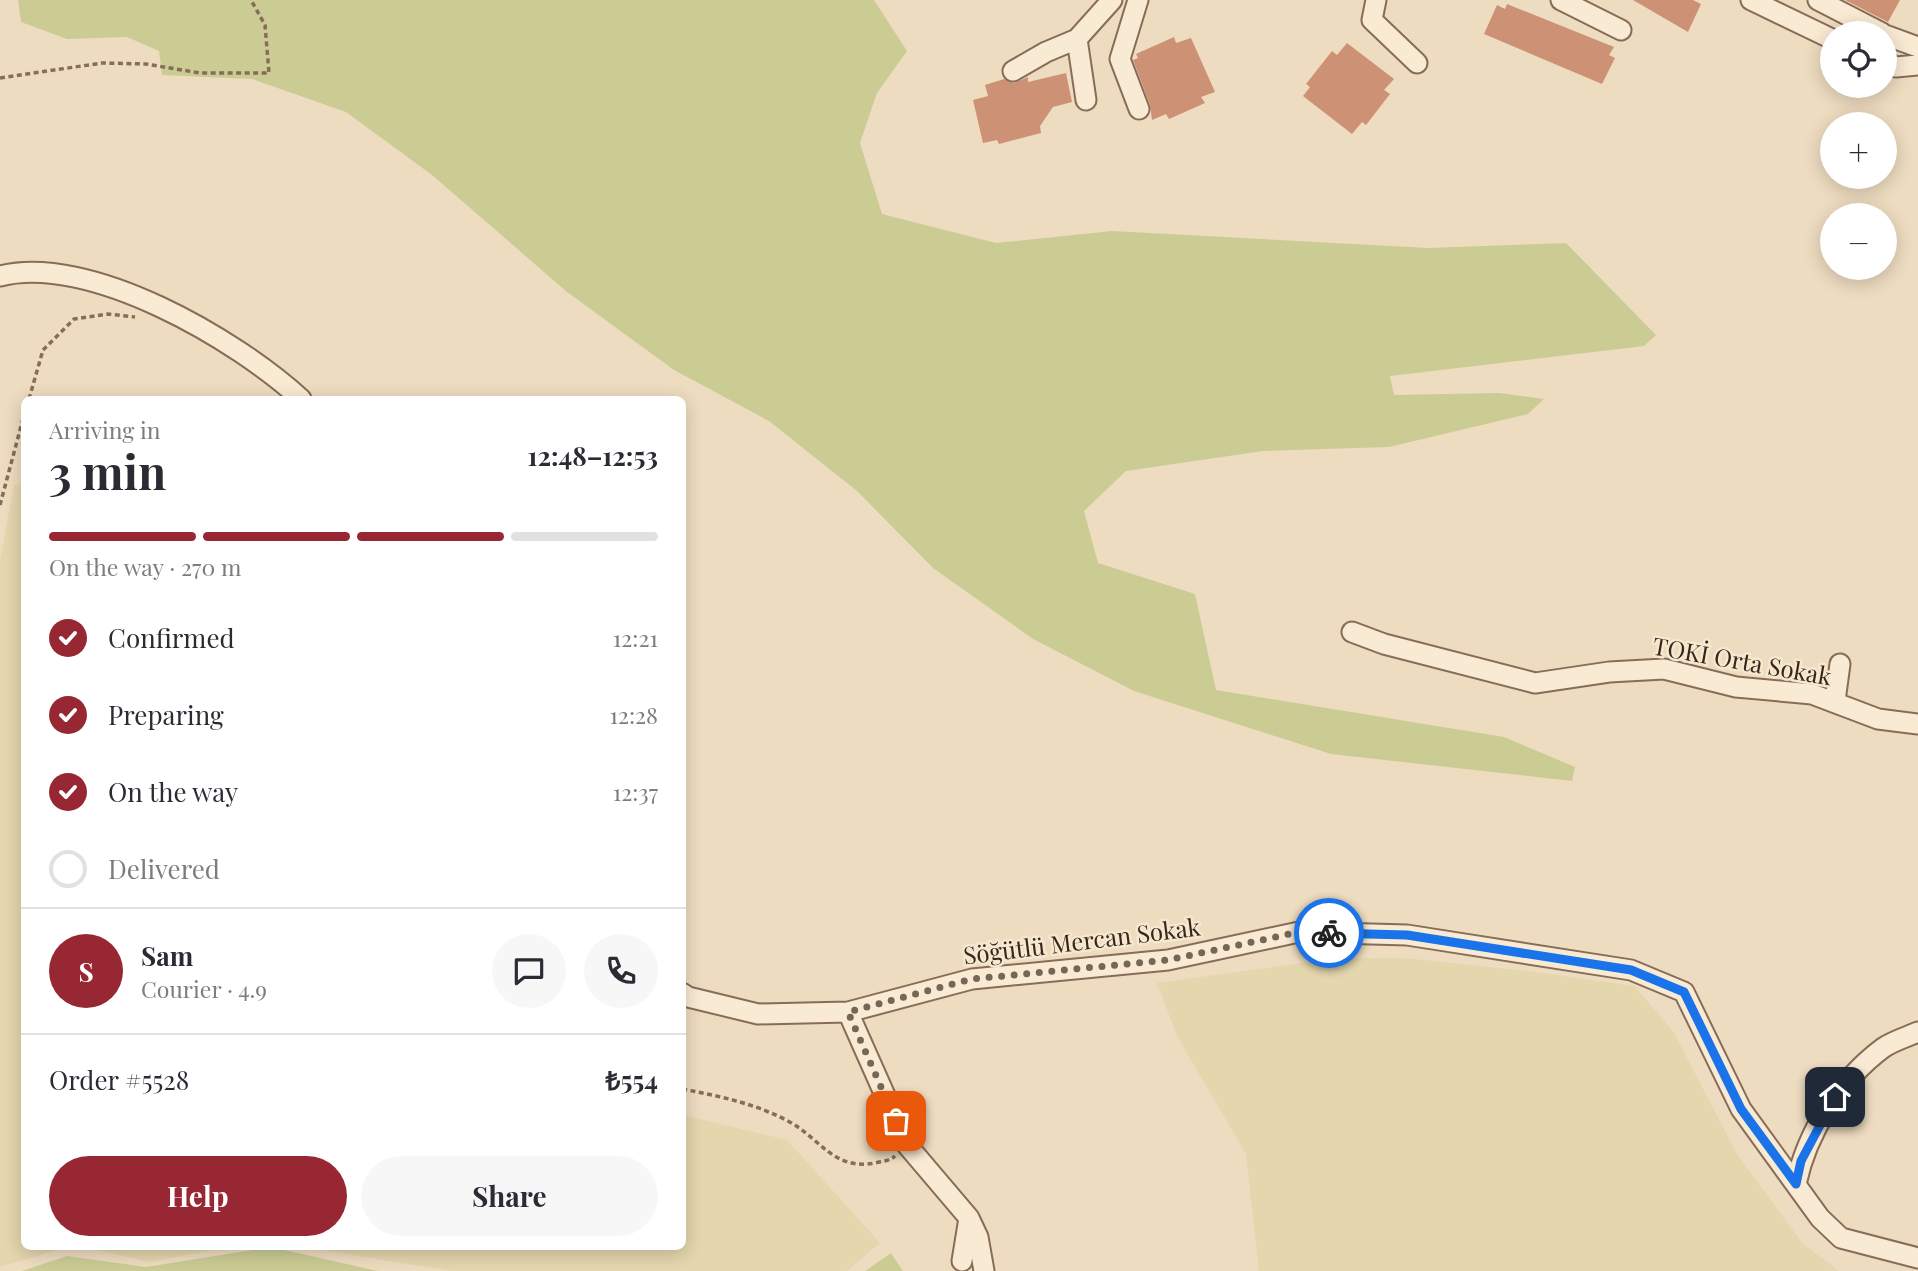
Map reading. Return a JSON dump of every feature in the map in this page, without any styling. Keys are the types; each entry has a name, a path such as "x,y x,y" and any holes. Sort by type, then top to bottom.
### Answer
{"street":[{"path":"1013,71 1046,52 1077,39 1112,0"},
{"path":"1138,0 1120,59 1139,109"},
{"path":"1376,0 1372,20 1417,63"},
{"path":"1560,0 1621,30"},
{"path":"1751,0 1820,33"},
{"path":"1818,0 1858,21"},
{"path":"1077,39 1086,100"},
{"path":"1897,39 1918,47"},
{"path":"1897,67 1918,65"},
{"path":"0,276 21,271 64,273 152,300 275,376 298,396"},
{"name":"TOKİ Orta Sokak","path":"1352,632 1384,644 1535,683 1609,672 1664,669 1736,687 1812,694 1878,719 1918,724"},
{"path":"1835,701 1840,664"},
{"name":"Söğütlü Mercan Sokak","path":"686,996 758,1014 848,1012 972,979 1168,960 1299,932 1407,935 1631,970 1684,992 1741,1109 1796,1184"},
{"path":"848,1012 907,1144 969,1218 978,1237 984,1271"},
{"path":"1918,1032 1885,1047 1851,1077 1835,1097 1801,1161 1796,1184 1820,1218 1841,1238 1918,1258"},
{"path":"962,1261 969,1218"}],"path":[{"path":"0,78 102,63 146,64 200,73 269,73 265,25 251,0"},
{"path":"30,396 43,350 74,319 108,314 143,318"},
{"path":"0,505 21,426"},
{"path":"686,1090 744,1102 789,1121 824,1150 845,1161 869,1164 891,1160 907,1144"}],"shaded area":[{"path":"21,484 21,1250 57,1250 0,1267 0,560 14,485"},
{"path":"1340,958 1404,958 1634,986 1673,1031 1737,1154 1803,1244 1839,1271 1259,1271 1246,1154 1177,1036 1157,983"},
{"path":"686,1116 787,1140 880,1243 847,1271 452,1271 321,1250 686,1250"},
{"path":"96,1250 214,1250 149,1262"}],"green space":[{"path":"18,0 874,0 907,51 877,93 860,143 882,214 996,243 1112,231 1428,248 1566,243 1656,335 1644,346 1390,376 1394,395 1499,393 1544,399 1528,414 1389,447 1263,451 1126,471 1084,511 1098,563 1195,594 1216,690 1504,737 1575,767 1572,781 1331,754 1134,691 1033,639 933,568 857,491 769,421 674,370 567,292 432,175 346,112 252,79 162,75 159,51 127,37 67,39 21,22"},
{"path":"252,1250 284,1250 378,1271 22,1271 67,1256 146,1267"},
{"path":"891,1253 903,1271 865,1271"}],"building":[{"path":"1633,0 1693,0 1701,4 1688,32"},
{"path":"1845,0 1900,0 1886,21"},
{"path":"1507,4 1614,47 1609,55 1615,58 1602,84 1484,34 1497,5 1505,9"},
{"path":"1174,37 1176,43 1191,38 1215,92 1201,97 1205,103 1169,119 1166,114 1152,120 1150,105 1133,60 1138,58 1136,54"},
{"path":"1347,43 1394,79 1384,90 1390,94 1366,125 1362,122 1352,134 1303,96 1310,87 1306,84 1332,51 1337,55"},
{"path":"1066,73 1072,102 1053,107 1040,126 1041,133 999,144 997,140 983,143 973,100 988,96 985,85 1004,79 1014,83 1028,77 1028,82"}],"way so far":[{"path":"896,1121 848,1012 972,979 1168,960 1299,932 1329,933"}],"route":[{"path":"1329,933 1407,935 1631,970 1684,992 1741,1109 1796,1184 1801,1161 1835,1097"}]}
